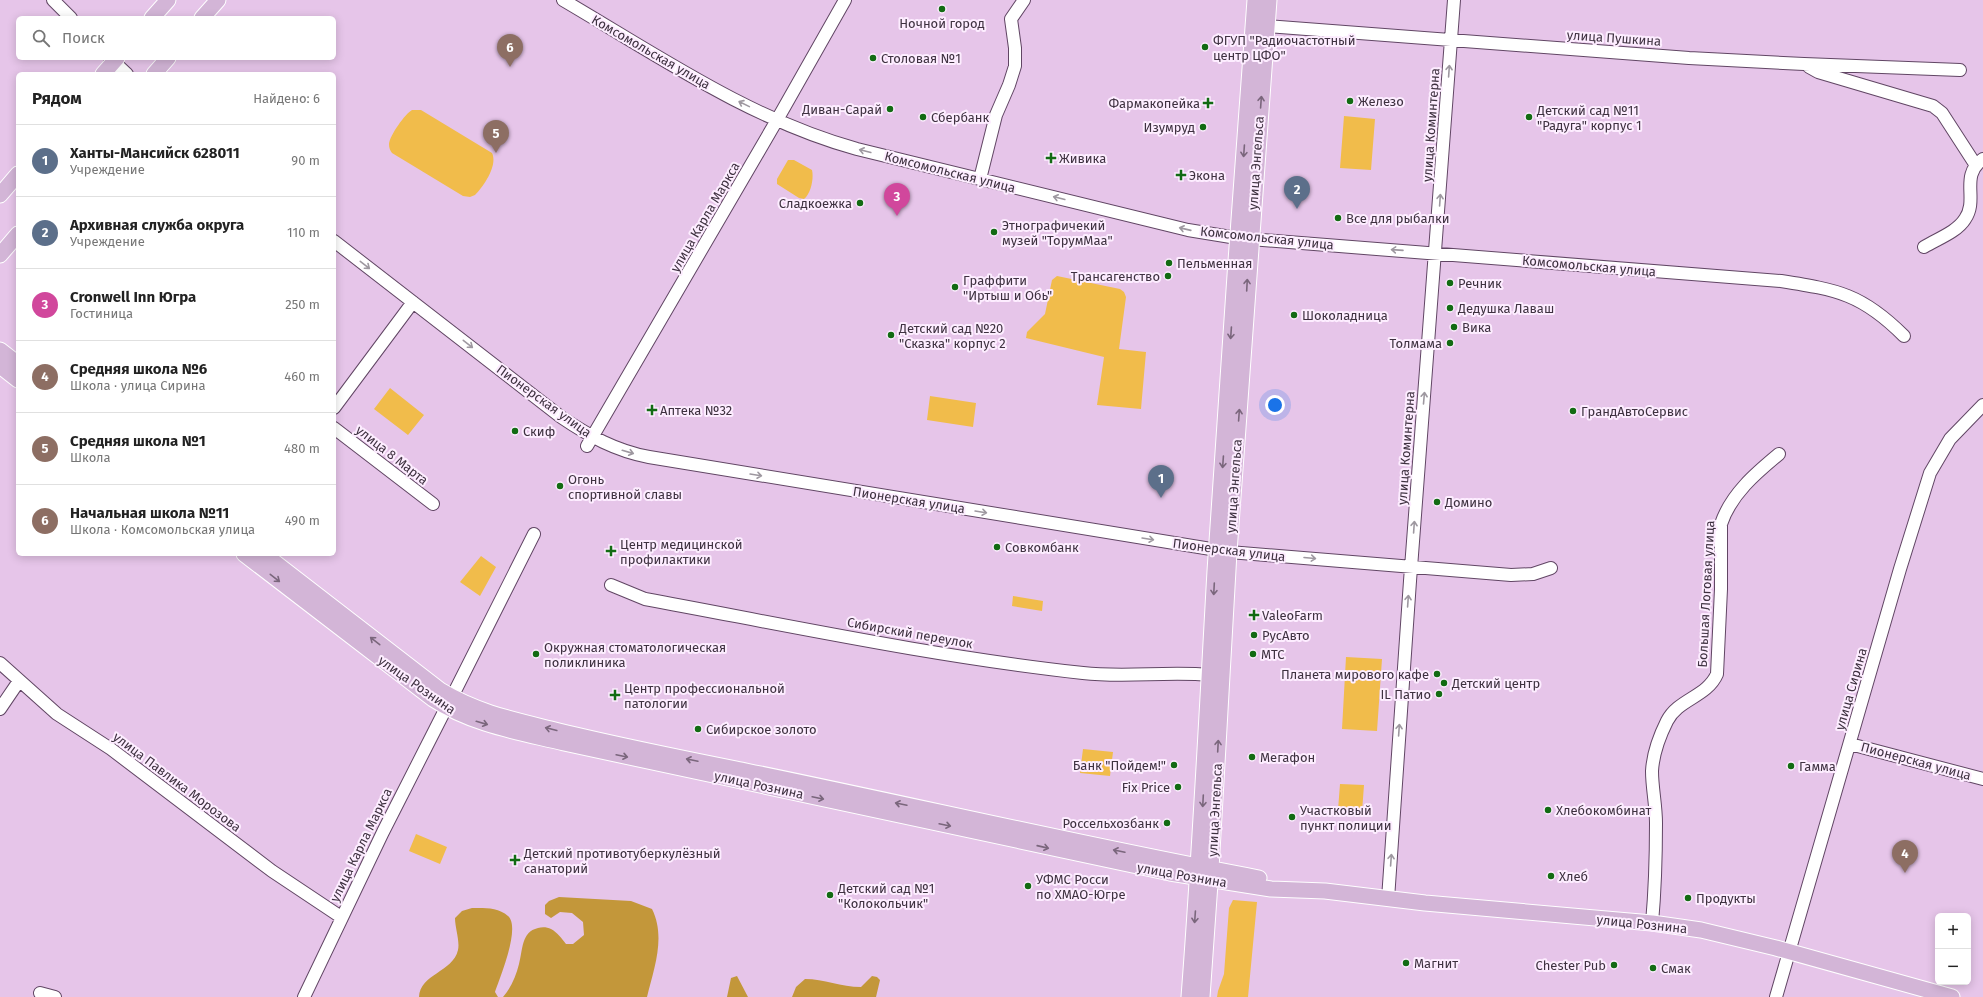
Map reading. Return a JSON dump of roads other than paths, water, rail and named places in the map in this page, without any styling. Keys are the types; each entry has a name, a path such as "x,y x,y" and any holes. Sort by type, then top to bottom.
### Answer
{"main road":[{"path":"154,16 168,0"},
{"path":"204,16 218,0"},
{"name":"улица Энгельса","path":"1189,997 1205,874 1223,551 1244,238 1255,0"},
{"name":"улица Энгельса","path":"1244,238 1268,0"},
{"path":"104,72 113,60"},
{"path":"156,72 166,60"},
{"path":"0,195 16,176"},
{"path":"0,255 16,236"},
{"path":"0,350 16,362"},
{"path":"0,366 16,378"},
{"name":"улица Энгельса","path":"1202,997 1210,675 1223,551"},
{"name":"улица Рознина","path":"247,556 424,693 449,702"},
{"name":"улица Рознина","path":"267,556 426,680 469,719 564,743 1006,832 1116,863 1205,874 1271,889 1326,891 1388,899 1652,923 1716,933 1790,951 1952,997"}],"street":[{"path":"53,0 68,16"},
{"name":"Комсомольская улица","path":"563,0 694,77 777,120 818,138 980,179 1188,230 1244,238 1781,281 1808,285 1853,297 1876,311 1904,336"},
{"name":"улица Карла Маркса","path":"590,442 845,0"},
{"path":"980,179 996,115 1009,85 1015,66 1016,57 1011,19 1024,0"},
{"name":"улица Коминтерна","path":"1388,899 1411,566 1436,253 1454,0"},
{"name":"улица Пушкина","path":"1266,26 1804,64 1960,70"},
{"path":"115,60 125,72"},
{"path":"1804,64 1818,72 1933,106 1942,113 1979,162 1971,173 1969,211 1966,219 1953,230 1924,247"},
{"name":"Пионерская улица","path":"336,243 561,417 590,442 622,451 649,457 1223,551 1511,575 1533,574 1551,568"},
{"path":"336,405 413,302"},
{"name":"улица Сирина","path":"1776,997 1900,569 1930,473 1950,439 1982,408"},
{"name":"улица 8 Марта","path":"336,430 433,504"},
{"name":"Большая Логовая улица","path":"1652,923 1656,866 1656,807 1652,772 1655,750 1667,720 1674,710 1680,704 1707,688 1713,682 1717,674 1721,589 1721,524 1736,495 1762,468 1779,454"},
{"name":"улица Карла Маркса","path":"304,997 341,917 534,534"},
{"name":"Сибирский переулок","path":"611,585 646,599 954,656 1085,674 1116,676 1179,673 1210,675"},
{"name":"улица Павлика Морозова","path":"0,663 57,714 111,748 272,872 341,917"},
{"path":"0,709 19,680"},
{"name":"Пионерская улица","path":"1850,744 1983,779"},
{"path":"40,993 55,997"}],"place":[{"name":"Ночной город","path":"942,9"},
{"name":"ФГУП \"Радиочастотный центр ЦФО\"","path":"1205,47"},
{"name":"Столовая №1","path":"873,58"},
{"name":"Начальная школа №11","path":"510,67"},
{"name":"Железо","path":"1350,101"},
{"name":"Фармакопейка","path":"1208,103"},
{"name":"Диван-Сарай","path":"890,109"},
{"name":"Сбербанк","path":"923,117"},
{"name":"Детский сад №11 \"Радуга\" корпус 1","path":"1529,117"},
{"name":"Изумруд","path":"1203,127"},
{"name":"Средняя школа №1","path":"496,153"},
{"name":"Живика","path":"1051,158"},
{"name":"Экона","path":"1181,175"},
{"name":"Сладкоежка","path":"860,203"},
{"name":"Архивная служба округа","path":"1297,209"},
{"name":"Cronwell Inn Югра","path":"897,216"},
{"name":"Все для рыбалки","path":"1338,218"},
{"name":"Этнографичекий музей \"ТорумМаа\"","path":"994,232"},
{"name":"Пельменная","path":"1169,263"},
{"name":"Трансагенство","path":"1168,276"},
{"name":"Речник","path":"1450,283"},
{"name":"Граффити \"Иртыш и Обь\"","path":"955,287"},
{"name":"Дедушка Лаваш","path":"1450,308"},
{"name":"Шоколадница","path":"1294,315"},
{"name":"Вика","path":"1454,327"},
{"name":"Детский сад №20 \"Сказка\" корпус 2","path":"891,335"},
{"name":"Толмама","path":"1450,343"},
{"name":"Аптека №32","path":"652,410"},
{"name":"ГрандАвтоСервис","path":"1573,411"},
{"name":"Скиф","path":"515,431"},
{"name":"Огонь спортивной славы","path":"560,486"},
{"name":"Ханты-Мансийск 628011","path":"1161,498"},
{"name":"Домино","path":"1437,502"},
{"name":"Совкомбанк","path":"997,547"},
{"name":"Центр медицинской профилактики","path":"611,551"},
{"name":"ValeoFarm","path":"1254,615"},
{"name":"РусАвто","path":"1254,635"},
{"name":"Окружная стоматологическая поликлиника","path":"536,654"},
{"name":"МТС","path":"1253,654"},
{"name":"Планета мирового кафе","path":"1437,674"},
{"name":"Детский центр","path":"1444,683"},
{"name":"IL Патио","path":"1439,694"},
{"name":"Центр профессиональной патологии","path":"615,695"},
{"name":"Сибирское золото","path":"698,729"},
{"name":"Мегафон","path":"1252,757"},
{"name":"Банк \"Пойдем!\"","path":"1174,765"},
{"name":"Гамма","path":"1791,766"},
{"name":"Fix Price","path":"1178,787"},
{"name":"Хлебокомбинат","path":"1548,810"},
{"name":"Участковый пункт полиции","path":"1292,817"},
{"name":"Россельхозбанк","path":"1167,823"},
{"name":"Детский противотуберкулёзный санаторий","path":"515,860"},
{"name":"Средняя школа №6","path":"1905,873"},
{"name":"Хлеб","path":"1551,876"},
{"name":"УФМС Росси по ХМАО-Югре","path":"1028,886"},
{"name":"Детский сад №1 \"Колокольчик\"","path":"830,895"},
{"name":"Продукты","path":"1688,898"},
{"name":"Магнит","path":"1406,963"},
{"name":"Chester Pub","path":"1614,965"},
{"name":"Смак","path":"1653,968"}]}
